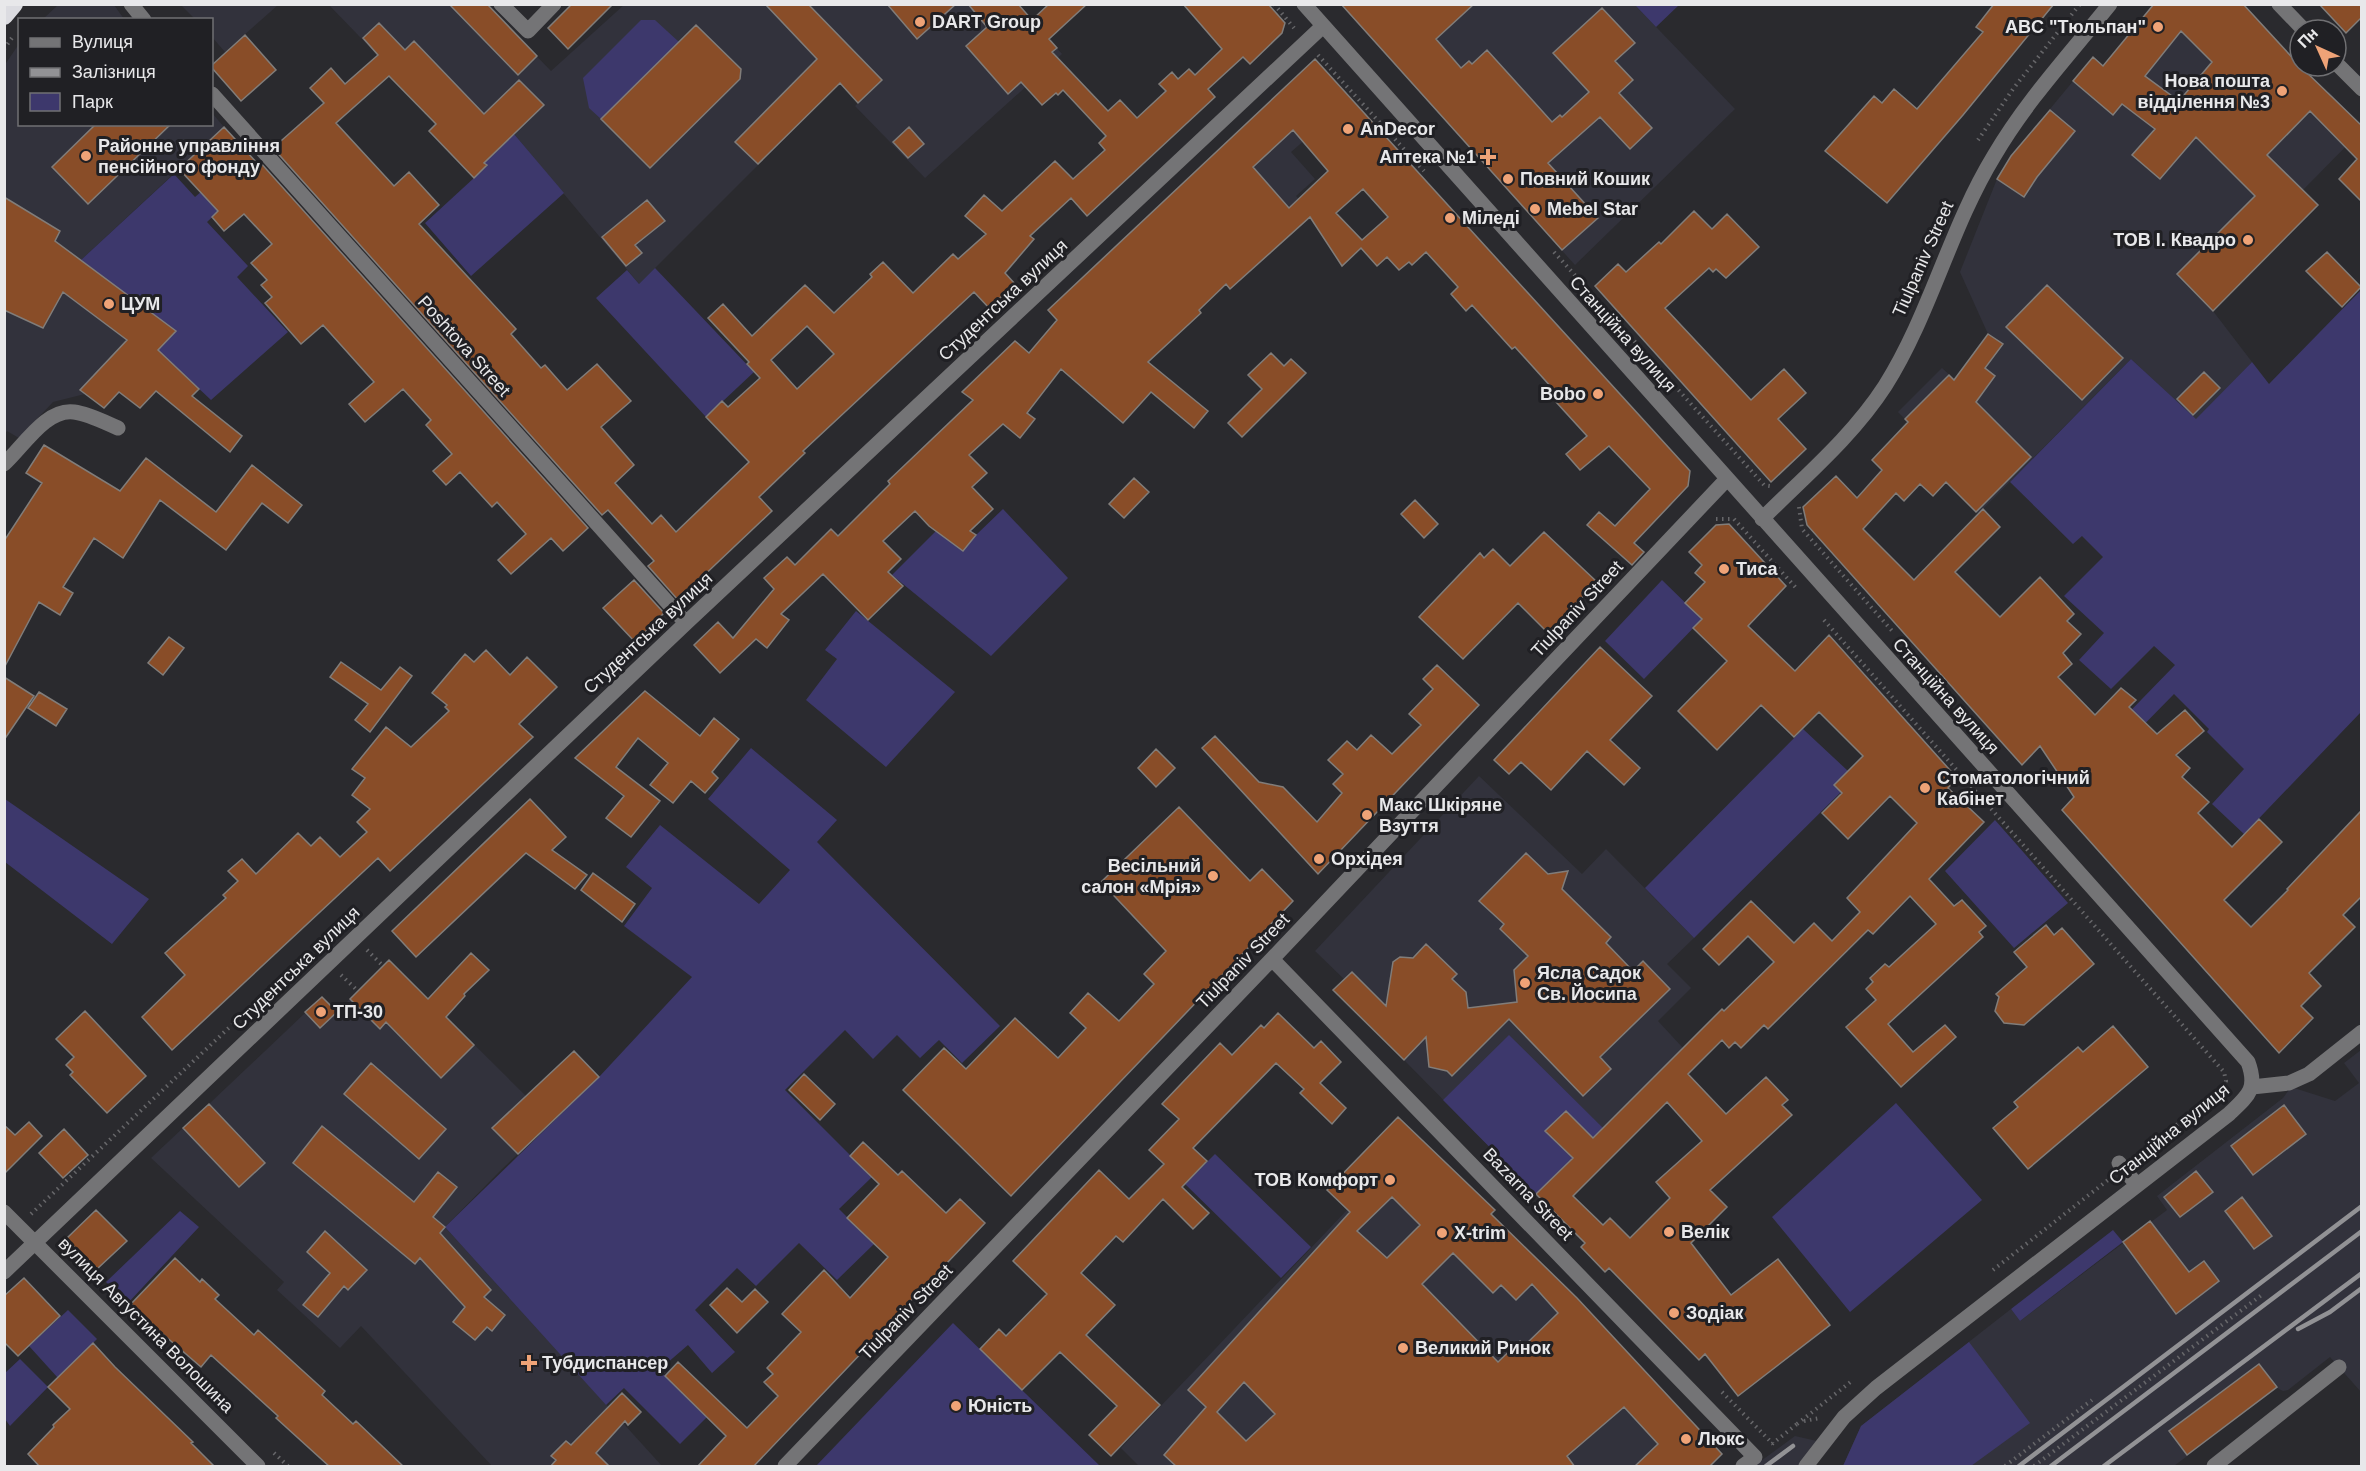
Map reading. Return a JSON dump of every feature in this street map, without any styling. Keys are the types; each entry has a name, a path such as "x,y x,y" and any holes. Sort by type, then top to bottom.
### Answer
{"highway":[{"path":"4,16 14,4"}],"street":[{"path":"131,4 142,18"},
{"path":"501,4 528,31 554,4"},
{"name":"Станційна вулиця","path":"1304,4 1726,480 2248,1062 2253,1075 2252,1088 2244,1100 2229,1114 1882,1383 1844,1417 1806,1467"},
{"name":"Tiulpaniv Street","path":"1762,519 1840,442 1884,386 1901,357 1992,158 2022,113 2110,4"},
{"path":"2279,4 2292,18"},
{"name":"Студентська вулиця","path":"4,1272 686,623 1323,26"},
{"path":"2348,75 2361,89"},
{"name":"Poshtova Street","path":"213,95 686,623"},
{"path":"4,464 48,418 58,414 74,412 118,428"},
{"name":"Tiulpaniv Street","path":"785,1467 1272,960 1726,480"},
{"name":"Bazarna Street","path":"1272,960 1749,1462"},
{"path":"2252,1088 2289,1083 2309,1074 2361,1032"},
{"path":"2121,1166 2137,1185"},
{"name":"вулиця Августина Волошина","path":"4,1212 258,1467"},
{"path":"2214,1467 2339,1367"}],"path":[{"path":"1973,149 2013,88 2080,4"},
{"path":"4,49 18,30"},
{"path":"1308,61 1317,53 1430,177"},
{"path":"1554,251 1764,485 1772,486 1776,483"},
{"path":"1799,505 1802,529 1895,634"},
{"path":"1707,526 1715,519 1734,519 1804,596"},
{"path":"1819,614 2224,1072 2226,1081 2222,1089 2121,1166 1985,1276"},
{"path":"360,955 367,949 383,966"},
{"path":"332,982 347,968"},
{"path":"341,974 358,991"},
{"path":"2034,1467 2263,1294"},
{"path":"1749,1462 1858,1376"},
{"path":"2005,1467 2092,1400"},
{"path":"1797,1424 1820,1418 1844,1417"},
{"path":"271,1450 288,1467"}],"shaded area":[{"path":"625,4 1018,5 1062,54 925,178 855,106 858,103 840,83 639,284 514,134 422,98 416,104 384,71 388,66 329,5 487,5 551,71"},
{"path":"58,5 114,5 123,18 44,18"},
{"path":"181,5 278,5 225,52 213,38 213,18 194,18"},
{"path":"1341,5 1635,5 1735,109 1575,265"},
{"path":"2154,5 2243,5 2288,52 2288,78 2313,78 2361,125 2361,131 2303,190 2318,205 2213,311 2252,362 2196,420 2131,359 1978,514 1929,465 1940,454 1898,412 1942,368 1954,379 1988,334 1960,272 1997,179 2011,156 2093,57 2104,66"},
{"path":"18,45 18,126 213,126 213,114 224,127 81,260 176,331 104,408 85,394 53,402 19,438 7,431 5,434 4,66"},
{"path":"1315,59 1352,99 1291,152 1315,179 1296,196 1313,214 1275,248 1201,166"},
{"name":"Ясла Садок Св. Йосипа","path":"1479,776 1582,874 1606,849 1694,938 1667,964 1691,988 1658,1021 1683,1048 1536,1194 1404,1060 1421,1042 1352,972 1344,979 1315,951"},
{"path":"389,960 526,1096 574,1051 599,1077 445,1227 662,1466 492,1466 361,1326 340,1348 277,1290 284,1282 151,1158 183,1128 240,1187 264,1162 209,1104 322,997 337,1012"},
{"path":"2361,1050 2361,1392 2330,1357 2288,1390 2283,1391 2277,1388 2174,1466 1843,1466 1861,1426 2011,1309 2020,1321 2167,1210 2157,1196 2283,1098 2291,1087 2335,1101 2359,1083 2344,1063"},
{"name":"Великий Ринок","path":"1398,1117 1495,1210 1491,1215 1573,1293 1555,1310 1634,1396 1658,1444 1634,1466 1139,1466 1121,1448 1347,1210 1327,1190"},
{"path":"1795,1436 1817,1441 1798,1466 1754,1466"}],"green space":[{"path":"1635,5 1679,5 1656,27"},
{"path":"641,20 655,20 679,42 601,119 589,108 583,78"},
{"path":"514,134 564,193 471,276 425,223 487,166 484,163"},
{"path":"174,174 195,197 209,185 226,204 207,222 248,266 237,277 288,332 211,400 158,350 175,331 81,260"},
{"path":"655,268 754,372 706,417 596,298 627,270 639,284"},
{"path":"2361,290 2361,712 2244,834 2212,804 2244,769 2207,732 2209,729 2174,694 2122,747 2108,734 2175,665 2154,646 2111,689 2079,660 2104,633 2064,596 2103,557 2082,536 2073,544 2010,482 2131,359 2196,419 2252,362 2269,384"},
{"path":"1003,509 1068,578 991,656 892,575 936,531 976,535"},
{"path":"1662,580 1702,619 1644,679 1605,641"},
{"path":"856,611 955,692 886,767 806,700 837,659 825,650"},
{"path":"1803,729 1848,771 1834,785 1841,792 1694,938 1645,888"},
{"path":"751,748 837,820 817,842 1000,1026 962,1063 939,1040 920,1058 897,1035 873,1059 845,1030 785,1090 872,1177 839,1209 874,1244 837,1280 799,1243 756,1286 737,1268 695,1310 735,1352 712,1373 688,1345 659,1370 707,1417 680,1444 624,1388 606,1405 445,1227 599,1077 692,977 624,926 652,888 626,867 660,825 759,904 790,870 708,799"},
{"path":"5,799 149,899 112,944 5,862"},
{"path":"1995,820 2068,903 2014,948 1945,871"},
{"path":"1509,1035 1603,1128 1536,1194 1443,1100"},
{"path":"1896,1103 1982,1200 1850,1312 1772,1217"},
{"path":"1215,1154 1311,1247 1281,1278 1185,1184"},
{"path":"180,1211 199,1227 128,1303 106,1282"},
{"path":"2113,1230 2123,1242 2020,1321 2011,1309"},
{"path":"68,1310 97,1339 58,1378 29,1346"},
{"name":"Юність","path":"953,1323 1100,1466 816,1466"},
{"path":"1969,1342 2030,1423 1971,1466 1843,1466 1861,1426"},
{"path":"20,1359 48,1387 10,1426 5,1419 5,1373"}],"building":[{"path":"449,4 487,4 537,56 518,75"},
{"path":"572,4 613,4 568,49 548,28"},
{"path":"765,4 808,4 882,80 858,103 840,83 758,164 735,142 817,59"},
{"name":"DART Group","path":"887,4 956,4 917,39"},
{"path":"968,4 1018,4 1032,20 1049,4 1087,4 1049,39 1057,48 1052,52 1108,111 1120,100 1137,118 1166,91 1159,84 1172,72 1178,79 1189,69 1195,75 1222,49 1183,4 1268,4 1285,23 1282,33 1250,64 1243,57 1208,89 1215,97 1087,216 1071,198 1030,236 1034,239 1005,273 1015,284 989,308 974,292 803,451 805,453 759,497 772,511 678,600 648,566 654,561 608,510 602,515 273,148 324,103 310,88 331,68 345,84 378,55 363,38 379,23 405,50 414,41 484,114 519,80 544,105 484,163 487,165 474,178 429,131 436,124 389,76 336,123 394,186 409,172 439,205 419,224 516,329 511,334 541,368 545,365 567,390 597,364 631,401 601,427 634,465 615,483 652,524 661,515 676,532 749,462 706,417 722,401 728,407 760,378 747,364 749,362 708,318 723,304 752,336 805,285 834,313 872,277 870,274 883,262 913,293 953,254 958,259 986,234 965,216 984,195 1002,211 1055,161 1073,179 1105,150 1099,143 1106,136 1063,90 1042,105 1021,82 1008,94 966,46 987,27","holes":["807,326 834,354 797,389 771,360"]},
{"path":"1341,4 1474,4 1436,39 1461,68 1469,61 1472,64 1487,50 1552,122 1560,115 1562,117 1589,92 1553,53 1602,8 1635,43 1615,61 1633,80 1619,93 1652,128 1630,149 1600,117 1548,163 1598,218 1562,250"},
{"path":"1994,4 2054,4 1887,203 1825,151 1874,96 1882,103 1894,89 1917,109 1983,32 1976,27"},
{"path":"2154,4 2243,4 2288,53 2288,78 2312,78 2361,125 2361,201 2339,179 2357,159 2310,111 2267,155 2318,205 2213,311 2177,274 2255,196 2196,137 2160,179 2132,155 2155,129 2122,104 2113,115 2073,81 2093,57 2103,66","holes":["2181,31 2212,62 2179,101 2145,76"]},
{"path":"2319,4 2361,4 2361,18 2348,31 2348,18 2332,18"},
{"path":"696,25 741,69 740,79 650,168 601,119"},
{"path":"245,35 276,70 241,101 213,69 213,64"},
{"path":"1315,59 1690,471 1688,486 1634,543 1644,552 1632,565 1587,525 1599,512 1615,526 1650,489 1609,446 1580,470 1566,454 1587,436 1547,392 1552,388 1515,347 1512,349 1472,305 1466,311 1451,294 1458,287 1426,252 1412,265 1409,262 1399,270 1387,257 1377,266 1361,248 1342,266 1310,217 1230,289 1226,284 1199,310 1201,313 1148,362 1208,411 1194,428 1151,392 1123,423 1061,369 1027,413 1035,419 1020,438 1003,424 969,455 987,473 972,487 993,509 970,531 976,535 963,551 929,526 915,511 883,541 901,559 888,572 903,586 868,620 823,574 781,614 789,620 767,648 756,639 720,673 694,645 718,622 733,638 774,589 764,578 787,557 795,565 831,529 838,536 890,484 888,481 973,400 962,392 1015,341 1029,353 1057,320 1048,310","holes":["1293,130 1328,171 1289,208 1253,167","1363,189 1388,217 1362,240 1336,213"]},
{"path":"2050,110 2075,131 2037,177 2024,197 1997,179 2011,156"},
{"path":"94,126 169,126 88,204 52,167"},
{"path":"224,127 257,163 259,161 588,528 563,551 551,538 511,574 498,560 526,534 497,502 492,507 460,472 446,485 433,471 452,454 426,425 431,420 403,389 365,422 349,404 374,382 323,325 301,344 265,303 272,297 261,285 267,280 251,263 272,244 244,214 224,231 212,217 218,211 179,169"},
{"path":"909,127 924,144 908,158 893,142"},
{"name":"ЦУМ","path":"4,197 60,231 55,241 176,331 158,350 199,389 192,396 242,436 230,452 156,391 140,408 119,392 104,408 80,390 127,340 63,292 43,328 4,310"},
{"path":"647,200 665,221 635,245 642,253 626,266 602,237"},
{"path":"1694,211 1712,229 1727,214 1759,247 1726,278 1716,269 1713,272 1709,268 1665,308 1751,400 1784,369 1806,393 1778,419 1806,449 1771,482 1595,286 1618,264 1626,272 1659,242 1661,244"},
{"path":"2327,252 2361,287 2342,307 2306,271"},
{"path":"2047,285 2123,358 2082,400 2006,327"},
{"path":"1988,334 2003,344 1985,368 1995,376 1976,402 2031,457 1976,512 1946,482 1933,496 1920,484 1904,501 1896,493 1863,529 1914,580 1983,509 2000,527 1955,572 2000,617 2040,577 2074,614 2067,621 2081,634 2063,653 2072,664 2058,677 2095,715 2121,688 2136,700 2129,707 2157,734 2185,710 2204,731 2176,755 2190,768 2182,777 2209,802 2198,813 2232,847 2259,819 2282,842 2224,900 2251,927 2361,811 2361,897 2343,915 2355,927 2309,973 2321,986 2301,1006 2313,1018 2279,1053 2062,810 2074,797 2040,746 2022,765 1807,525 1803,507 1836,476 1857,498 1882,470 1872,460 1908,422 1905,419 1949,375 1954,380"},
{"path":"1271,353 1284,366 1291,359 1306,373 1242,437 1228,423 1262,389 1248,375"},
{"path":"2204,372 2220,388 2193,415 2177,399"},
{"path":"44,445 120,491 146,458 216,512 252,465 302,505 288,523 262,503 226,550 160,500 123,558 94,538 63,587 73,593 60,615 39,602 4,668 4,541 42,483 26,473"},
{"path":"1134,478 1149,492 1124,518 1109,504"},
{"path":"1415,500 1438,524 1424,538 1401,514"},
{"path":"1729,524 1786,586 1748,626 1795,671 1829,635 1957,778 1948,788 1984,822 1929,879 1954,906 1962,900 1986,926 1979,932 1983,937 1888,1024 1913,1052 1945,1025 1956,1037 1901,1087 1846,1027 1876,1000 1866,989 1873,982 1870,978 1885,964 1889,967 1936,924 1910,896 1873,934 1868,930 1768,1029 1764,1025 1741,1048 1735,1042 1729,1048 1722,1040 1688,1074 1726,1114 1766,1077 1788,1100 1782,1105 1792,1115 1710,1190 1727,1207 1691,1243 1731,1295 1778,1259 1830,1325 1738,1396 1705,1354 1699,1360 1609,1268 1605,1272 1581,1247 1585,1243 1536,1194 1573,1158 1545,1131 1566,1111 1593,1138 1722,1009 1724,1011 1774,962 1748,936 1719,965 1703,949 1751,901 1794,943 1814,923 1832,941 1860,912 1847,898 1917,823 1890,796 1848,839 1822,813 1842,793 1834,785 1863,756 1819,712 1794,737 1761,705 1717,750 1678,711 1727,661 1693,628 1702,619 1685,603 1705,582 1695,573 1702,565 1689,552 1716,525","holes":["1667,1102 1702,1141 1656,1182 1670,1198 1630,1238 1610,1218 1603,1225 1573,1196"]},
{"path":"1544,532 1597,582 1548,633 1518,603 1463,659 1419,617 1480,553 1484,558 1493,549 1510,566"},
{"path":"634,580 664,613 635,642 603,608"},
{"path":"169,637 184,648 163,675 148,663"},
{"path":"1600,647 1652,696 1610,740 1640,768 1624,785 1587,751 1551,790 1521,762 1509,774 1494,760"},
{"path":"486,650 510,675 527,657 557,687 519,724 533,737 390,871 378,858 172,1050 142,1017 185,975 165,953 226,898 223,895 238,881 228,871 242,859 256,874 298,833 311,846 320,837 340,857 367,832 357,822 370,809 352,795 365,778 352,769 386,727 411,747 449,711 445,707 447,705 432,693 465,654 474,662"},
{"path":"341,662 381,690 400,667 412,676 370,732 355,720 368,704 330,677"},
{"path":"1437,665 1479,705 1318,874 1202,748 1215,736 1259,782 1283,787 1317,822 1342,793 1333,784 1343,774 1328,760 1347,741 1357,750 1371,735 1392,754 1421,725 1409,714 1433,689 1423,679"},
{"path":"4,677 34,696 4,740"},
{"path":"645,691 700,736 714,718 739,739 712,772 718,778 705,793 691,781 673,803 650,785 668,763 638,738 616,767 660,801 631,837 606,818 624,796 575,758"},
{"path":"39,692 67,709 56,726 28,708"},
{"path":"1156,749 1175,768 1156,787 1138,768"},
{"path":"530,799 566,837 552,850 587,875 575,889 526,853 416,957 392,931"},
{"path":"1179,807 1250,881 1262,869 1293,901 1011,1196 903,1090 944,1048 966,1069 1015,1018 1058,1058 1086,1028 1070,1013 1088,993 1119,1021 1154,984 1144,974 1166,951 1101,882"},
{"path":"1526,853 1548,874 1568,871 1562,889 1611,937 1606,943 1633,971 1643,961 1670,989 1600,1057 1611,1069 1583,1096 1509,1019 1452,1076 1447,1071 1429,1067 1426,1037 1404,1060 1333,990 1352,972 1386,1006 1393,962 1400,957 1413,958 1426,944 1457,974 1452,979 1466,992 1468,1008 1517,1002 1514,970 1528,956 1500,929 1504,924 1479,901"},
{"path":"593,873 635,904 622,922 581,890"},
{"path":"2046,925 2054,935 2062,928 2094,964 2024,1025 2004,1023 1995,1011 1999,997 1996,994 2027,967 2014,952"},
{"path":"471,953 489,970 464,994 465,996 446,1017 474,1045 441,1078 386,1022 380,1029 350,999 389,960 428,999"},
{"name":"ТП-30","path":"322,997 337,1012 320,1028 305,1012"},
{"path":"85,1011 146,1076 107,1113 70,1075 73,1072 66,1065 74,1057 56,1039"},
{"path":"1278,1013 1314,1048 1321,1041 1341,1062 1320,1083 1346,1108 1332,1124 1300,1093 1304,1089 1276,1063 1193,1148 1207,1161 1182,1187 1209,1213 1193,1229 1163,1199 1123,1242 1116,1236 1081,1273 1115,1305 1086,1335 1160,1405 1111,1456 1089,1435 1117,1406 1060,1352 1022,1390 980,1349 999,1329 1006,1336 1047,1294 1013,1261 1099,1170 1129,1199 1164,1164 1149,1150 1179,1119 1162,1104 1220,1043 1232,1055 1261,1025 1264,1028"},
{"path":"2113,1026 2148,1067 2028,1169 1993,1128 2018,1107 2014,1102 2078,1047 2083,1052"},
{"path":"574,1051 599,1077 518,1154 492,1128"},
{"path":"371,1063 446,1129 419,1159 344,1094"},
{"path":"804,1074 835,1104 820,1120 789,1090"},
{"path":"209,1104 265,1163 239,1187 183,1128"},
{"path":"2284,1105 2306,1134 2253,1175 2231,1146"},
{"name":"Великий Ринок","path":"1398,1117 1495,1210 1491,1214 1577,1298 1722,1454 1709,1467 1634,1467 1658,1444 1624,1407 1567,1456 1575,1467 1177,1467 1164,1455 1206,1407 1188,1390 1350,1212 1327,1190","holes":["1392,1197 1420,1225 1387,1258 1357,1231","1453,1253 1493,1293 1501,1285 1516,1300 1532,1284 1558,1313 1524,1346 1520,1341 1498,1362 1422,1284","1244,1382 1275,1414 1246,1441 1217,1412"]},
{"path":"29,1122 42,1136 4,1174 4,1125 15,1135"},
{"path":"322,1126 414,1202 438,1172 457,1187 433,1217 445,1227 440,1233 491,1290 484,1297 505,1315 492,1331 487,1327 475,1340 453,1322 465,1307 420,1258 415,1264 293,1163"},
{"path":"64,1129 88,1155 63,1178 39,1153"},
{"path":"863,1142 898,1175 902,1171 946,1213 960,1199 985,1223 753,1467 697,1467 726,1436 665,1376 678,1362 747,1428 778,1396 764,1382 773,1374 767,1368 801,1332 782,1314 824,1270 850,1298 888,1257 847,1218 879,1184 850,1156"},
{"path":"2196,1171 2213,1192 2180,1217 2164,1197"},
{"path":"2242,1197 2272,1236 2254,1249 2225,1211"},
{"path":"96,1210 127,1241 97,1269 66,1239"},
{"path":"2150,1221 2189,1272 2204,1261 2219,1281 2176,1314 2123,1242"},
{"path":"325,1231 367,1270 348,1290 344,1286 318,1317 303,1305 330,1273 307,1252"},
{"path":"175,1258 200,1282 202,1279 219,1295 215,1299 254,1335 258,1330 325,1391 322,1395 353,1424 356,1421 404,1467 330,1467 211,1355 201,1367 157,1329 131,1304"},
{"path":"24,1278 60,1316 18,1356 4,1342 4,1296"},
{"path":"727,1288 742,1302 755,1289 768,1302 737,1333 710,1305"},
{"path":"93,1343 193,1442 191,1443 215,1467 40,1467 28,1454 70,1409 48,1387"},
{"path":"2259,1364 2277,1387 2187,1455 2169,1431"},
{"path":"622,1393 641,1412 628,1425 625,1421 596,1453 610,1467 550,1467 556,1460 551,1456 566,1441 571,1445"}],"railway":[{"path":"2019,1466 2362,1206"},
{"path":"2051,1466 2362,1231"},
{"path":"2104,1466 2362,1273"},
{"path":"2298,1329 2330,1312 2362,1288"},
{"path":"1766,1466 1793,1446"}],"place":[{"name":"DART Group","path":"920,22"},
{"name":"ABC \"Тюльпан\"","path":"2158,27"},
{"name":"Нова пошта відділення №3","path":"2282,91"},
{"name":"AnDecor","path":"1348,129"},
{"name":"Районне управління пенсійного фонду","path":"86,156"},
{"name":"Аптека №1","path":"1488,157"},
{"name":"Повний Кошик","path":"1508,179"},
{"name":"Mebel Star","path":"1535,209"},
{"name":"Міледі","path":"1450,218"},
{"name":"ТОВ І. Квадро","path":"2248,240"},
{"name":"ЦУМ","path":"109,304"},
{"name":"Bobo","path":"1598,394"},
{"name":"Тиса","path":"1724,569"},
{"name":"Стоматологічний Кабінет","path":"1925,788"},
{"name":"Макс Шкіряне Взуття","path":"1367,815"},
{"name":"Орхідея","path":"1319,859"},
{"name":"Весільний салон «Мрія»","path":"1213,876"},
{"name":"Ясла Садок Св. Йосипа","path":"1525,983"},
{"name":"ТП-30","path":"321,1012"},
{"name":"ТОВ Комфорт","path":"1390,1180"},
{"name":"Велік","path":"1669,1232"},
{"name":"X-trim","path":"1442,1233"},
{"name":"Зодіак","path":"1674,1313"},
{"name":"Великий Ринок","path":"1403,1348"},
{"name":"Тубдиспансер","path":"529,1363"},
{"name":"Юність","path":"956,1406"},
{"name":"Люкс","path":"1686,1439"}]}
